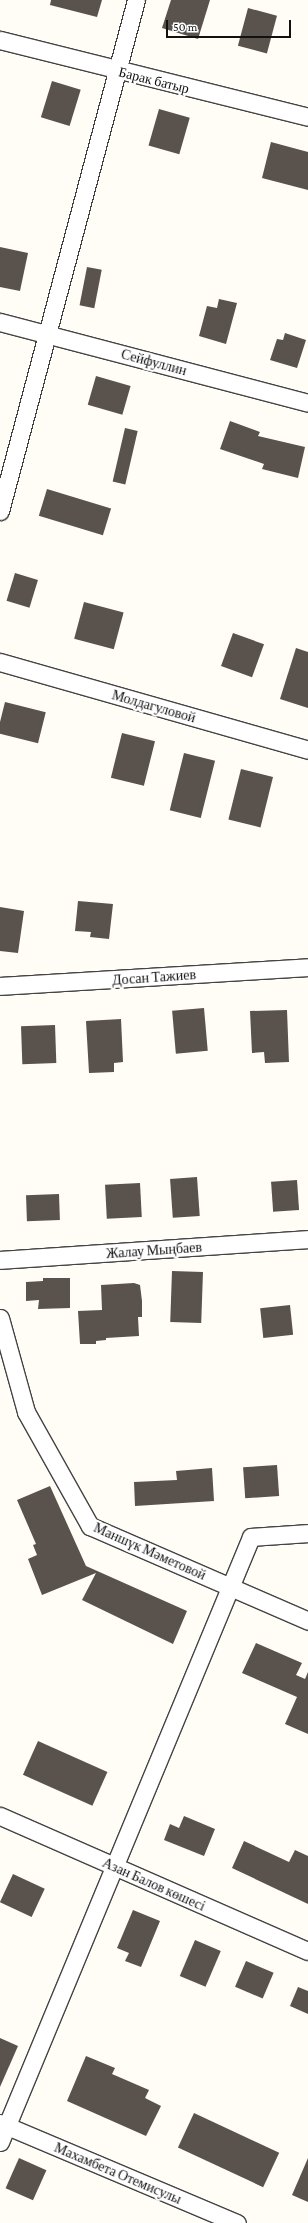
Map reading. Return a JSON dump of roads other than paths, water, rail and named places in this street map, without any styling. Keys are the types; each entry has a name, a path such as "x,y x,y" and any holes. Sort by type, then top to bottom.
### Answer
{"street":[{"path":"0,511 119,72 136,0"},
{"name":"Барак батыр","path":"0,40 119,72 308,118"},
{"name":"Сейфуллин","path":"0,322 308,403"},
{"name":"Молдагуловой","path":"0,662 308,750"},
{"name":"Досан Тажиев","path":"0,986 308,967"},
{"name":"Жалау Мыңбаев","path":"0,1260 308,1239"},
{"name":"Маншүк Мәметовой","path":"0,1318 26,1412 90,1526 308,1621"},
{"path":"0,2142 4,2124 114,1867 251,1537 308,1533"},
{"name":"Азан Балов көшесі","path":"0,1816 308,1951"},
{"name":"Махамбета Отемисулы","path":"4,2124 236,2223"}]}
